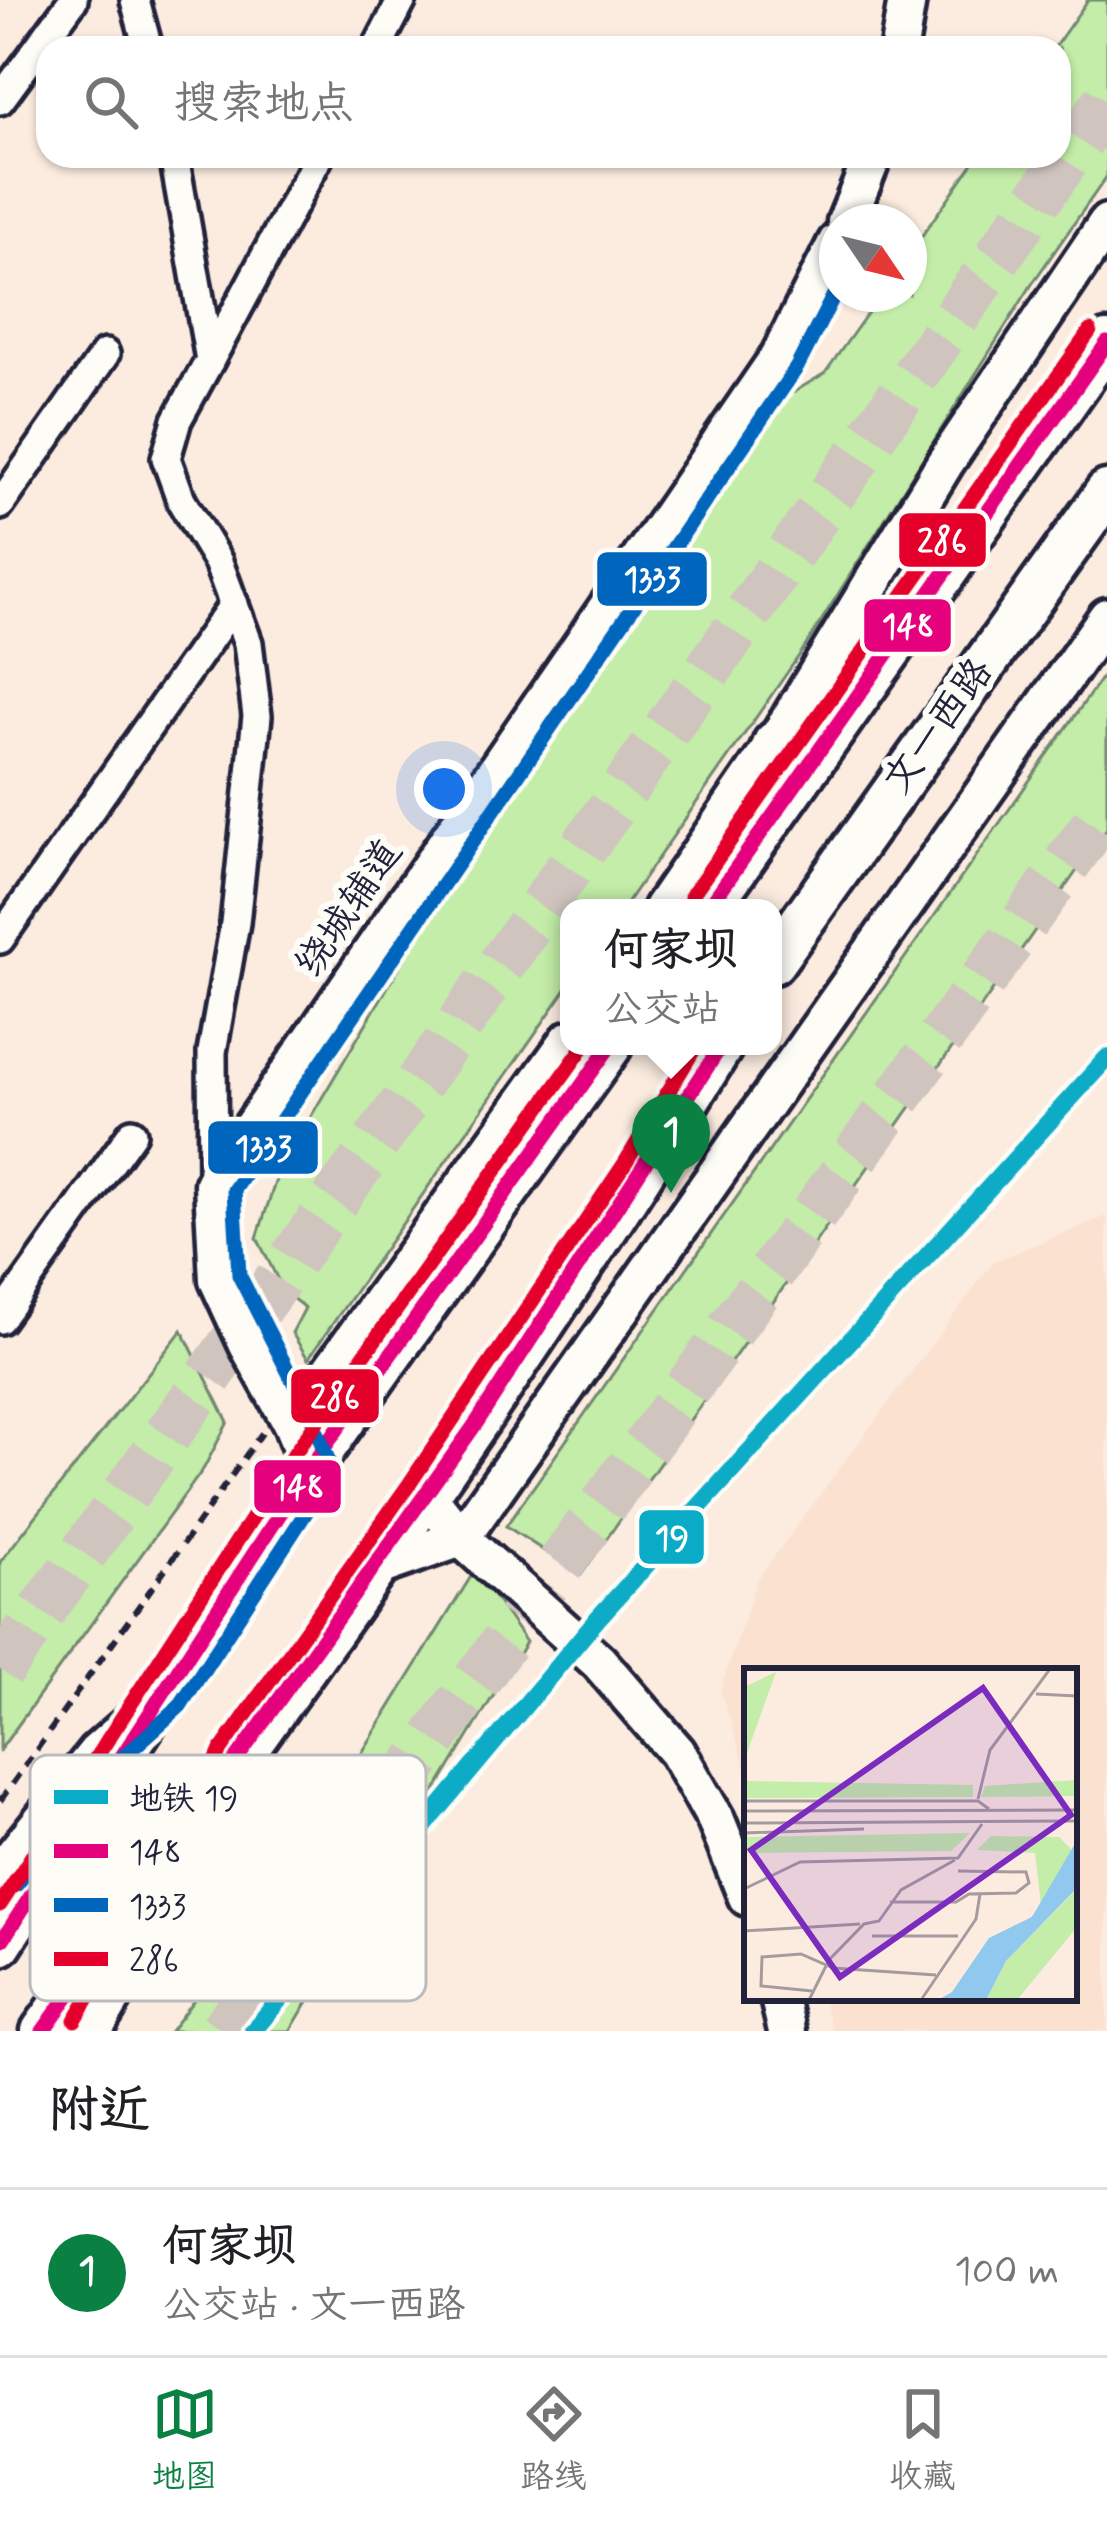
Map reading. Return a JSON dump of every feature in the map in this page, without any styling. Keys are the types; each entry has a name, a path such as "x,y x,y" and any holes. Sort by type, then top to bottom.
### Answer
{"main road":[{"path":"900,36 907,0"},
{"path":"853,204 868,168"},
{"path":"668,899 775,742 945,464 1107,223"},
{"name":"绕城辅道","path":"213,1184 780,355 819,278"},
{"path":"711,899 1107,343"},
{"name":"文一西路","path":"782,949 1107,492"},
{"path":"375,1568 461,1538 1107,617"},
{"path":"710,899 775,742"},
{"path":"287,1415 560,1052"},
{"path":"123,1755 309,1469 604,1055"},
{"path":"243,1755 427,1495 643,1174 716,1055"},
{"path":"213,1184 218,1280 287,1415 309,1469"},
{"path":"427,1495 461,1538 599,1662 677,1752 716,1820 744,1890"},
{"path":"94,1755 163,1693"},
{"path":"0,1872 30,1835"},
{"path":"0,1943 30,1897"},
{"path":"43,2031 65,2001"},
{"path":"93,2031 111,2001"},
{"path":"780,2001 788,2031"}],"street":[{"path":"47,36 73,0"},
{"path":"135,0 145,36"},
{"path":"382,36 402,0"},
{"path":"0,100 36,51"},
{"path":"176,168 210,360"},
{"path":"213,1184 212,1052 235,923 257,716 248,644 234,604 218,562 182,502 166,458 177,420 313,168"},
{"path":"0,505 105,354"},
{"path":"0,939 234,604"},
{"path":"0,1319 132,1133"}],"path":[{"path":"34,1755 287,1415"},
{"path":"0,1801 30,1761"}],"shaded area":[{"path":"1107,1216 1107,2031 833,2031 823,2001 1077,2001 1077,1668 744,1668 744,1763 720,1690 757,1579 994,1261"}],"green space":[{"path":"1088,0 1107,0 1107,176 1034,281 803,650 629,899 560,899 560,998 308,1359 292,1333 305,1308 284,1292 257,1238 279,1170 458,869 768,408 825,373 868,312 927,312 927,228 970,168 1071,168 1071,36 1062,36"},
{"path":"1107,670 1107,828 581,1575 506,1526"},
{"path":"182,1330 228,1422 204,1468 0,1750 0,1562"},
{"path":"475,1570 526,1642 426,1807 426,1755 361,1755"},
{"path":"193,2001 308,2001 290,2031 170,2031"}],"tunnel":[{"path":"1071,152 1107,101"},
{"path":"0,1670 1060,168"},
{"path":"422,1755 1107,808"},
{"path":"223,2031 245,2001"}],"metro line":[{"name":"19","path":"426,1824 598,1618 1107,1058"},
{"name":"19","path":"253,2031 278,2001"}],"transit line":[{"name":"1333","path":"329,1462 310,1414 239,1275 234,1190 797,367 825,312"},
{"name":"286","path":"691,896 1090,331"},
{"name":"148","path":"714,899 1107,343"},
{"name":"286","path":"98,1755 291,1458 578,1055"},
{"name":"148","path":"123,1755 309,1469 604,1055"},
{"name":"286","path":"219,1755 410,1483 625,1163 691,1055"},
{"name":"148","path":"240,1755 477,1422 715,1055"},
{"name":"1333","path":"125,1755 180,1706 327,1480"},
{"name":"286","path":"0,1905 30,1859"},
{"name":"1333","path":"16,1885 30,1868"},
{"name":"148","path":"3,1939 30,1898"},
{"name":"148","path":"43,2031 64,2001"},
{"name":"286","path":"75,2020 86,2001"}],"place":[{"name":"何家坝","path":"671,1193"}]}
